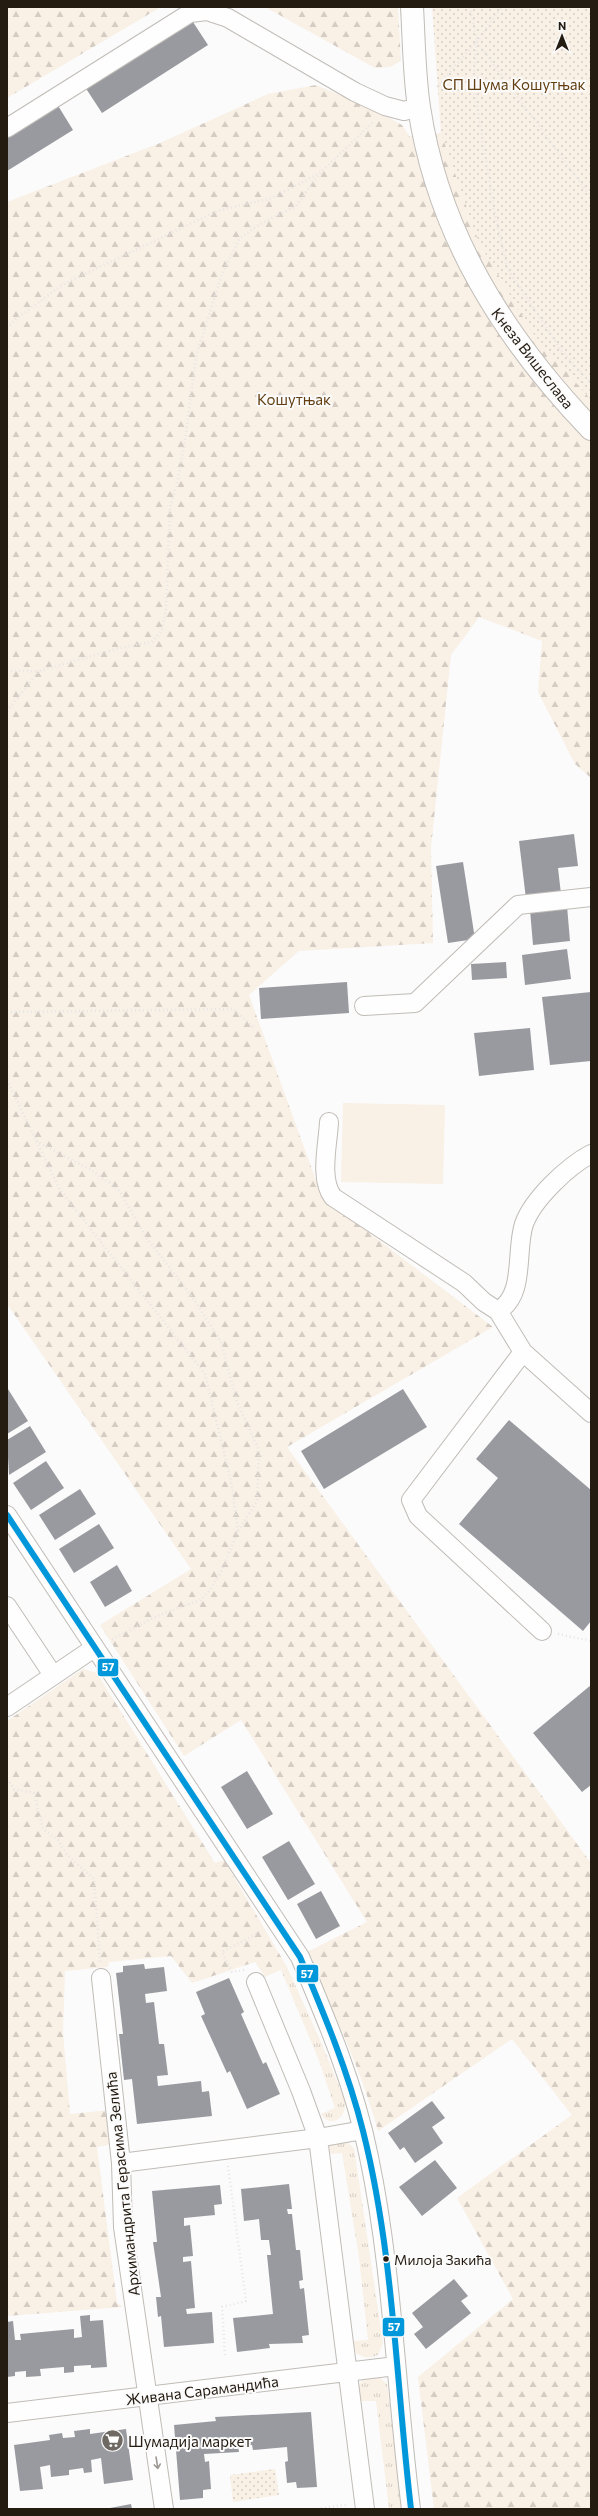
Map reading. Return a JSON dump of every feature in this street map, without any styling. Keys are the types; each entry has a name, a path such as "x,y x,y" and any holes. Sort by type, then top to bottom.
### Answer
{"main road":[{"name":"Кнеза Вишеслава","path":"412,7 419,107 441,196 471,267 499,316 526,355 591,430"}],"street":[{"path":"7,128 190,13 207,11 228,18 355,92 385,106 404,112 419,107"},
{"path":"364,1006 415,1003 518,905 591,898"},
{"path":"329,1122 326,1179 327,1189 333,1197 464,1283 484,1302 498,1311 523,1352 591,1413"},
{"path":"498,1311 510,1302 514,1292 522,1234 530,1213 554,1183 591,1154"},
{"path":"523,1352 411,1500 418,1516 542,1630"},
{"path":"7,1516 300,1958 331,2029 351,2084 370,2158 384,2254 411,2509"},
{"path":"7,1606 53,1675"},
{"path":"7,1707 94,1648"},
{"name":"Архимандрита Герасима Зелића","path":"101,1978 122,2163 123,2227 164,2509"},
{"path":"251,1979 301,2091 318,2138 365,2506"},
{"path":"122,2163 318,2138 363,2130"},
{"name":"Живана Сарамандића","path":"7,2413 396,2366"}],"path":[{"path":"470,7 477,41 473,82 494,209 507,268 562,351 591,383"},
{"path":"419,107 477,41 502,7"},
{"path":"477,41 510,89 591,197"},
{"path":"510,89 571,84 591,78"},
{"path":"7,671 38,671 120,648 152,642 162,630 166,609 170,507 177,484 185,441 196,356 222,274 240,238 260,224 296,206 320,173 376,119"},
{"path":"7,328 16,319 62,285 217,211 272,198 320,173"},
{"path":"586,190 591,191"},
{"path":"7,711 38,671"},
{"path":"7,1012 233,1008 253,1027"},
{"path":"7,1080 60,1190 205,1374 231,1481 238,1530"},
{"path":"36,1141 91,1170 118,1189 146,1237 195,1301 221,1342 237,1402 259,1450 257,1501 238,1530 221,1572 210,1591 200,1600 157,1616 94,1648"},
{"path":"542,1630 591,1641"},
{"path":"7,1779 14,1789 34,1793 43,1829 58,1840 66,1855 94,1879 101,1978"},
{"path":"251,1979 243,1969 232,1972 222,1952 267,1928"},
{"path":"225,2355 222,2307 246,2301 226,2150"},
{"path":"313,2509 365,2506"}],"green space":[{"path":"7,7 161,7 7,98"},
{"path":"265,7 398,7 401,61 390,67 375,68"},
{"name":"СП Шума Кошутњак","path":"432,7 591,7 591,400 532,332 479,243 441,133"},
{"name":"Кошутњак","path":"591,7 591,778 575,764 538,692 542,641 479,617 451,655 431,848 433,943 299,951 249,995 322,1197 493,1327 287,1447 591,1863 591,2509 434,2509 418,2377 513,2299 457,2198 572,2115 512,2039 378,2131 355,2062 305,1953 367,1922 241,1720 184,1756 100,1625 191,1569 7,1304 7,202 160,143 268,94 316,85 372,108 402,125 410,137 440,133"},
{"path":"343,1103 445,1105 443,1184 341,1182"},
{"path":"83,1669 97,1673 215,1863 224,1860 287,1967 265,1977 255,1962 192,1983 171,1956 109,1962 108,1967 65,1971 63,2033 70,2114 110,2110 113,2144 97,2147 117,2303 123,2307 7,2316 7,1721"},
{"path":"287,1967 321,2042 345,2101 344,2112 338,2120 329,2121 321,2114 335,2108 318,2058 281,1970"},
{"path":"344,2140 354,2148 383,2343 378,2355 372,2357 364,2357 356,2353 353,2341 368,2340 359,2257 342,2153 330,2154 329,2146 332,2142"},
{"path":"378,2376 387,2384 402,2509 389,2509 376,2401 361,2401 358,2386 365,2377"},
{"path":"275,2469 279,2495 233,2502 230,2475"}],"building":[{"path":"191,19 208,45 102,113 85,87"},
{"path":"57,104 73,130 7,171 7,135"},
{"path":"574,834 578,866 558,868 561,894 526,899 519,841"},
{"path":"463,862 475,939 448,943 436,866"},
{"path":"567,906 570,941 533,945 530,910"},
{"path":"567,949 571,979 525,985 522,955"},
{"path":"506,962 507,978 472,980 471,964"},
{"path":"347,982 349,1013 261,1019 259,988"},
{"path":"591,992 591,1061 550,1065 542,997"},
{"path":"530,1028 534,1070 479,1076 474,1033"},
{"path":"8,1389 28,1421 7,1434 7,1390"},
{"path":"403,1389 427,1427 324,1489 301,1451"},
{"path":"509,1420 591,1490 591,1621 583,1631 459,1524 498,1478 476,1459"},
{"path":"30,1426 46,1452 9,1475 7,1440"},
{"path":"46,1461 64,1488 31,1510 13,1483"},
{"path":"80,1489 96,1514 55,1540 39,1515"},
{"path":"99,1524 114,1548 74,1573 59,1549"},
{"path":"117,1565 132,1591 105,1607 90,1582"},
{"path":"591,1685 591,1785 582,1792 533,1733"},
{"path":"247,1771 273,1814 247,1829 221,1787"},
{"path":"289,1841 315,1884 288,1900 262,1857"},
{"path":"321,1891 340,1926 316,1939 297,1904"},
{"path":"144,1964 145,1969 164,1967 167,1991 145,1994 146,2003 154,2002 159,2044 164,2044 168,2075 157,2076 158,2086 201,2081 202,2092 209,2091 212,2116 137,2124 132,2079 124,2080 119,2034 123,2034 116,1973 123,1972 123,1966"},
{"path":"229,1978 244,2012 241,2014 263,2064 266,2062 280,2094 247,2109 230,2071 227,2073 201,2016 205,2014 196,1992"},
{"path":"432,2101 445,2118 432,2127 443,2143 415,2163 404,2147 400,2150 388,2133"},
{"path":"435,2160 457,2188 422,2216 399,2187"},
{"path":"289,2184 292,2209 287,2209 288,2214 292,2214 296,2250 300,2250 303,2280 299,2281 300,2289 304,2288 309,2335 302,2336 303,2343 269,2344 270,2348 237,2352 233,2318 273,2314 267,2255 271,2255 269,2240 261,2240 259,2219 244,2221 241,2189"},
{"path":"220,2185 222,2204 214,2205 215,2215 184,2218 184,2226 190,2225 193,2256 183,2257 183,2262 191,2261 195,2308 186,2309 187,2314 212,2312 214,2343 164,2347 161,2316 158,2317 156,2297 161,2297 153,2242 157,2242 152,2191"},
{"path":"454,2279 468,2296 461,2301 471,2313 426,2349 414,2334 423,2327 412,2313"},
{"path":"90,2315 90,2321 103,2320 107,2367 91,2368 91,2365 74,2366 74,2372 64,2373 64,2367 40,2369 41,2376 26,2377 26,2371 15,2372 15,2376 7,2377 7,2322 13,2321 15,2340 21,2340 20,2334 74,2329 74,2338 82,2337 80,2316"},
{"path":"311,2412 317,2487 297,2488 296,2482 287,2483 285,2462 288,2461 287,2447 253,2450 252,2445 238,2446 239,2452 204,2454 205,2462 209,2461 211,2489 203,2490 203,2498 180,2500 174,2425 216,2421 215,2417"},
{"path":"90,2429 90,2434 126,2429 133,2480 104,2484 101,2458 91,2460 92,2472 84,2473 83,2468 69,2470 69,2475 51,2477 50,2465 40,2467 43,2489 20,2491 14,2445 50,2440 49,2435 62,2433 63,2438 75,2437 74,2431"},
{"path":"131,2504 132,2509 110,2509 110,2508"}],"transit line":[{"name":"57","path":"7,1515 300,1957 318,2000 335,2043 357,2109 373,2177 388,2271 411,2509"}],"place":[{"name":"Милоја Закића","path":"386,2259"},
{"name":"Шумадија маркет","path":"113,2441"}]}
